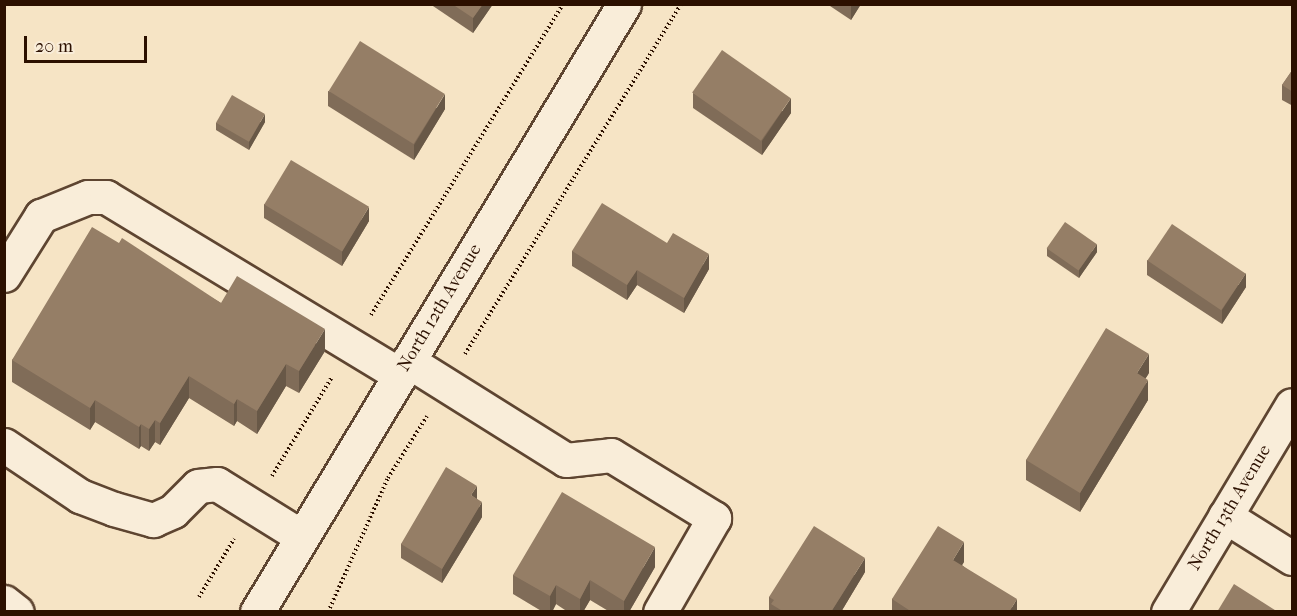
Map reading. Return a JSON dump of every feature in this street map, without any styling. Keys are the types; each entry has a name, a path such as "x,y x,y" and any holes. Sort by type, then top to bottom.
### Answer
{"street":[{"name":"North 12th Avenue","path":"257,612 624,4"},
{"path":"4,275 41,216 88,197 105,196 353,344 446,385 566,460 611,455 714,518 660,612"},
{"name":"North 13th Avenue","path":"1168,612 1293,405"},
{"path":"4,445 80,496 153,520 173,511 198,486 218,484 302,537"},
{"path":"1225,516 1293,558"},
{"path":"4,602 17,612"}],"path":[{"path":"199,597 563,4"},
{"path":"328,612 388,478 681,4"}],"building":[{"path":"452,4 483,4 473,18"},
{"path":"360,41 445,94 414,144 329,91"},
{"path":"722,50 791,98 761,141 692,93"},
{"path":"1293,69 1293,92 1282,85"},
{"path":"232,95 265,114 249,142 216,123"},
{"path":"291,160 369,207 342,251 264,205"},
{"path":"602,203 667,243 673,233 709,254 684,298 637,270 627,285 572,251"},
{"path":"1065,222 1097,244 1079,271 1047,248"},
{"path":"1172,224 1246,274 1221,310 1147,260"},
{"path":"92,227 119,243 122,238 221,303 237,276 325,329 299,371 286,364 257,411 237,399 234,404 189,376 160,423 155,420 149,429 141,424 139,427 95,400 90,408 12,360"},
{"path":"1106,328 1149,354 1137,373 1148,380 1080,493 1026,460"},
{"path":"446,467 477,486 471,495 482,502 442,569 401,544"},
{"path":"562,492 655,547 624,601 590,580 580,599 556,585 550,596 513,575"},
{"path":"814,526 865,558 831,612 784,612 771,604 774,600 769,597"},
{"path":"938,526 964,542 953,560 1017,599 1009,612 912,612 892,599"},
{"path":"1234,584 1278,612 1217,612"}]}
